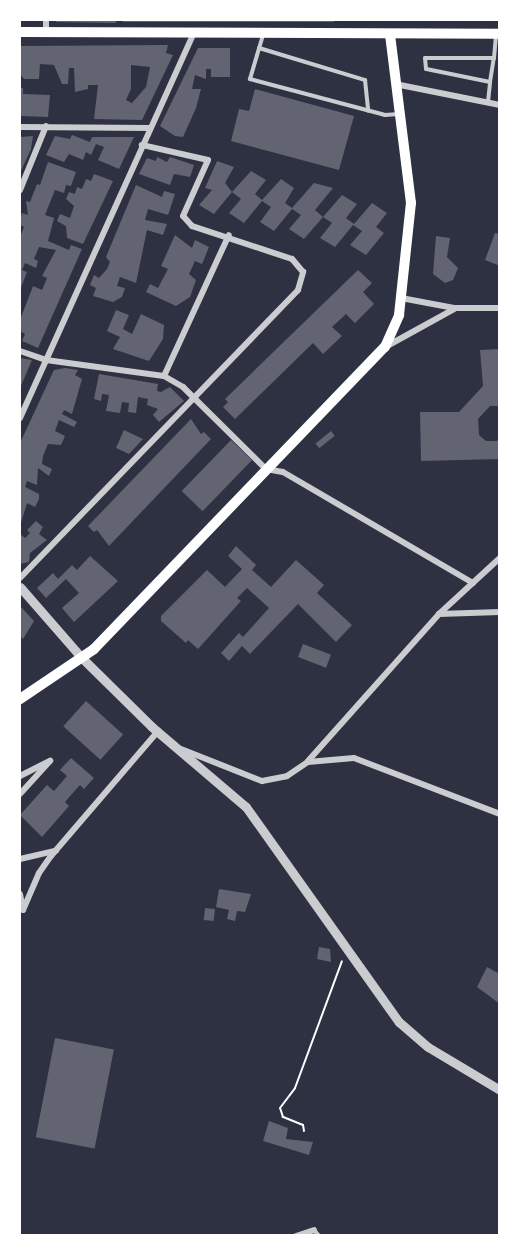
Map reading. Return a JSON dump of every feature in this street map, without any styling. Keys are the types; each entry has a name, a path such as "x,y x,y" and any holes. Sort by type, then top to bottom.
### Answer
{"main road":[{"path":"20,32 498,34"},
{"path":"20,699 82,658 385,347 399,315 411,203 390,35"}],"street":[{"path":"46,20 46,32"},
{"path":"20,418 194,33"},
{"path":"395,84 500,105"},
{"path":"20,190 46,126"},
{"path":"20,127 150,128"},
{"path":"20,578 298,290 303,272 292,259 229,235 192,226 183,216 208,160 142,145"},
{"path":"164,376 229,235"},
{"path":"401,298 454,308 500,308"},
{"path":"385,347 454,308"},
{"path":"20,351 46,360 164,376 195,399 266,469 283,472 473,584"},
{"path":"181,749 262,781 287,776 308,762 439,614 500,558"},
{"path":"20,587 82,658 158,731 246,807 385,1004 417,1038 500,1090"},
{"path":"439,614 500,612"},
{"path":"20,894 23,910 39,873 158,731"},
{"path":"308,762 328,758 370,762 442,795 500,814"},
{"path":"20,776 50,761 20,794"},
{"path":"20,859 56,851"},
{"path":"296,1236 316,1233"}],"lane":[{"path":"263,34 250,79 368,111 399,114"},
{"path":"488,103 498,34"},
{"path":"259,48 365,80 368,111"},
{"path":"490,81 426,69 425,58 494,58"}],"path":[{"path":"304,1131 303,1125 283,1117 280,1108 295,1088 321,1009 348,950"}],"building":[{"path":"56,20 116,20 116,23 56,22"},
{"path":"123,20 334,20 334,22 123,22"},
{"path":"168,45 166,53 173,55 142,120 94,119 98,85 88,85 88,89 75,92 74,68 69,68 68,84 62,84 54,65 40,64 39,79 24,79 20,74 20,46","holes":["131,65 150,67 146,87 132,103 126,100 131,89"]},
{"path":"198,48 230,48 230,77 211,77 211,69 206,69 206,79 195,75 192,89 201,89 196,108 183,137 175,136 160,126"},
{"path":"20,88 23,88 23,94 50,95 48,117 20,116"},
{"path":"255,89 354,116 339,170 231,141 239,109 249,111"},
{"path":"72,135 90,142 92,137 134,137 119,169 98,160 104,147 96,144 91,155 86,152 83,160 69,154 64,162 46,155 55,136 70,139"},
{"path":"33,136 31,149 20,173 20,137"},
{"path":"157,157 167,162 170,157 194,165 190,177 174,174 170,185 139,174 147,158 156,161"},
{"path":"217,161 234,167 225,183 232,192 214,214 199,205 212,190 205,188"},
{"path":"48,162 76,172 71,186 66,185 64,193 55,190 45,215 54,218 48,241 69,250 71,245 82,249 38,348 22,341 25,334 20,331 20,320 33,286 42,290 47,278 42,276 56,250 39,247 34,259 38,261 36,268 25,263 22,270 27,272 20,290 20,237 24,227 20,225 20,219 22,213 28,215 26,201 30,202 37,184 40,185"},
{"path":"251,171 266,180 255,194 262,200 281,179 294,188 285,203 292,208 314,183 333,188 315,210 323,217 304,239 289,229 301,215 292,209 274,231 260,222 271,207 262,201 244,223 229,213 241,199 232,192"},
{"path":"94,174 113,181 83,244 67,238 66,226 57,221 60,214 70,218 74,206 66,199 69,192 75,194 77,187 82,189 86,179 91,181"},
{"path":"136,185 162,197 164,191 175,194 168,215 148,209 145,220 167,224 163,235 147,230 136,283 120,277 117,286 125,288 122,297 113,302 93,296 96,288 90,285 94,275 99,278 107,269 110,262 106,257"},
{"path":"342,195 357,204 346,218 354,224 372,203 387,213 376,227 384,233 366,255 350,245 362,231 353,225 335,247 320,238 332,223 323,217"},
{"path":"495,233 500,234 500,266 485,260"},
{"path":"175,235 192,248 195,240 209,247 202,264 195,261 189,274 196,280 190,297 176,306 146,292 150,284 158,288 168,269 161,266"},
{"path":"436,236 450,238 447,257 458,268 453,280 445,283 433,274"},
{"path":"358,270 372,283 363,292 374,304 355,323 346,314 332,327 342,336 323,354 313,343 235,419 223,407 228,402 225,399"},
{"path":"116,310 129,315 123,329 132,334 141,314 164,325 163,339 149,361 113,349 120,337 107,331"},
{"path":"500,349 500,406 490,406 478,419 479,435 486,441 497,441 500,436 500,459 421,461 420,412 459,412 483,386 480,350"},
{"path":"20,358 32,360 20,388"},
{"path":"65,368 78,370 75,375 82,379 72,414 64,410 62,414 77,422 74,427 59,420 55,431 65,436 61,445 48,444 43,456 42,464 52,469 49,476 38,468 37,485 27,481 25,487 39,494 39,499 35,507 27,503 20,526 20,443 54,370"},
{"path":"99,374 158,384 157,391 161,392 170,387 184,401 159,422 153,415 158,409 147,405 148,399 138,397 136,413 128,412 129,403 122,402 120,413 106,411 109,395 102,394 101,401 94,399"},
{"path":"191,419 201,434 204,432 211,439 109,546 97,530 94,532 88,526"},
{"path":"124,430 143,439 129,454 116,448"},
{"path":"331,431 335,436 319,448 315,444"},
{"path":"231,440 252,460 203,511 182,491"},
{"path":"36,521 43,527 39,534 47,540 30,553 29,562 20,564 20,534 25,538 30,533 27,530"},
{"path":"236,546 256,565 252,570 271,587 296,560 324,585 317,593 352,625 336,642 298,604 250,654 242,646 229,661 221,653 239,633 243,637 269,608 247,588 237,598 241,601 198,649 188,640 186,643 161,621 161,616 207,570 225,587 242,569 228,556"},
{"path":"90,556 118,581 74,622 62,608 79,593 66,579 46,598 37,588 53,573 58,579 72,565 77,570"},
{"path":"21,607 34,621 23,639 20,636"},
{"path":"303,644 331,655 326,668 298,657"},
{"path":"86,701 123,734 100,760 63,726"},
{"path":"71,758 94,778 84,789 80,785 71,795 65,802 69,806 42,837 20,815 47,785 54,791 67,776 60,770"},
{"path":"219,889 251,894 245,912 237,911 235,921 227,919 229,910 216,907"},
{"path":"205,908 215,909 214,921 204,920"},
{"path":"319,947 330,949 331,962 317,959"},
{"path":"487,967 500,974 500,1004 477,987"},
{"path":"55,1038 114,1049 95,1149 36,1137"},
{"path":"269,1121 288,1128 286,1139 313,1142 309,1155 263,1141"}]}
